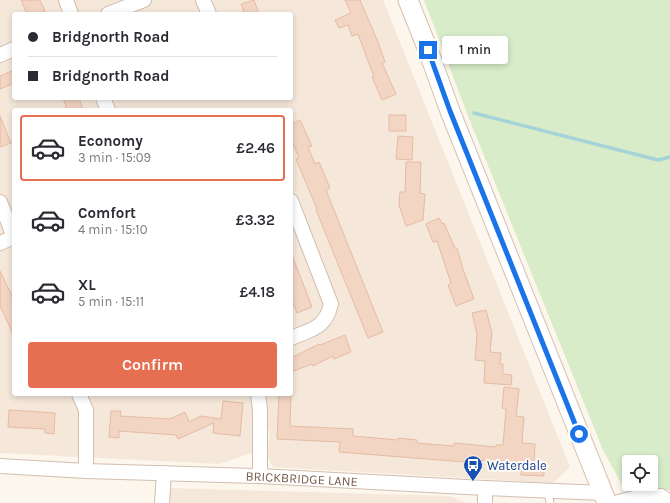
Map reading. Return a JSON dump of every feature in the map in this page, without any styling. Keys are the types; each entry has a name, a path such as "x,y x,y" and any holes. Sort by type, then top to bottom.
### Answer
{"main road":[{"path":"408,0 453,119 608,500"}],"street":[{"path":"66,0 70,12"},
{"path":"113,12 144,0"},
{"path":"203,0 208,12"},
{"path":"0,55 12,50"},
{"path":"0,202 12,232"},
{"path":"293,206 330,304 328,313 320,326 293,337"},
{"path":"0,243 12,238"},
{"path":"80,396 86,410 86,471"},
{"path":"258,396 260,410 260,476"},
{"name":"BRICKBRIDGE LANE","path":"0,466 86,471 260,476 485,488 549,497 608,500 641,496 661,496 670,502"},
{"path":"162,503 164,473"},
{"path":"484,503 485,488"}],"shaded area":[{"path":"0,0 383,0 570,467 553,483 273,467 267,456 270,431 253,428 252,453 219,464 0,453"},
{"path":"169,488 450,496 467,503 169,503"}],"green space":[{"path":"424,0 670,0 670,490 658,489 658,455 622,455 622,485 603,450 468,116"}],"building":[{"path":"21,0 40,0 45,11 42,12 26,12"},
{"path":"254,0 258,12 244,12 241,4"},
{"path":"345,0 360,0 385,62 382,63 396,94 382,100 372,77 374,77 358,34 352,36 348,25 339,28 335,20 351,13"},
{"path":"12,71 12,84 0,89 0,76"},
{"path":"64,100 80,100 82,108 66,108"},
{"path":"389,115 406,115 406,131 389,131"},
{"path":"0,116 11,143 0,147"},
{"path":"300,120 312,146 308,147 315,164 319,162 330,188 326,190 383,332 368,338 296,159 299,158 293,144 293,123"},
{"path":"398,136 413,137 412,160 396,159"},
{"path":"406,162 421,162 420,193 425,194 423,220 406,226 399,205 400,192 405,192"},
{"path":"439,218 442,224 444,223 455,248 457,248 474,299 456,306 448,285 451,283 437,241 433,242 426,224"},
{"path":"293,258 312,307 297,313 293,303"},
{"path":"0,271 12,296 12,332 0,306"},
{"path":"486,310 492,333 490,352 501,353 500,364 503,364 503,374 512,375 511,385 484,383 485,361 475,360 477,334 472,313"},
{"path":"345,335 351,352 334,359 333,356 313,366 312,364 293,371 293,357 319,344 320,345"},
{"path":"504,387 519,389 516,416 524,417 522,443 535,444 534,464 544,464 544,476 521,475 522,462 478,460 477,463 339,452 340,442 277,439 279,396 291,396 290,426 353,429 353,436 398,440 398,438 417,440 417,443 454,446 454,443 496,447 496,445 503,445 506,409 502,408"},
{"path":"223,401 243,403 240,436 213,433 214,423 178,439 176,435 119,431 119,438 109,437 111,411 121,411 120,416 170,419 185,412 189,422 201,416 221,419"},
{"path":"9,410 55,413 54,434 45,433 45,429 8,427"}],"waterway":[{"path":"474,113 658,160 670,157"}],"place":[{"name":"Waterdale","path":"473,482"}],"route":[{"path":"428,50 450,111 579,434"}]}
